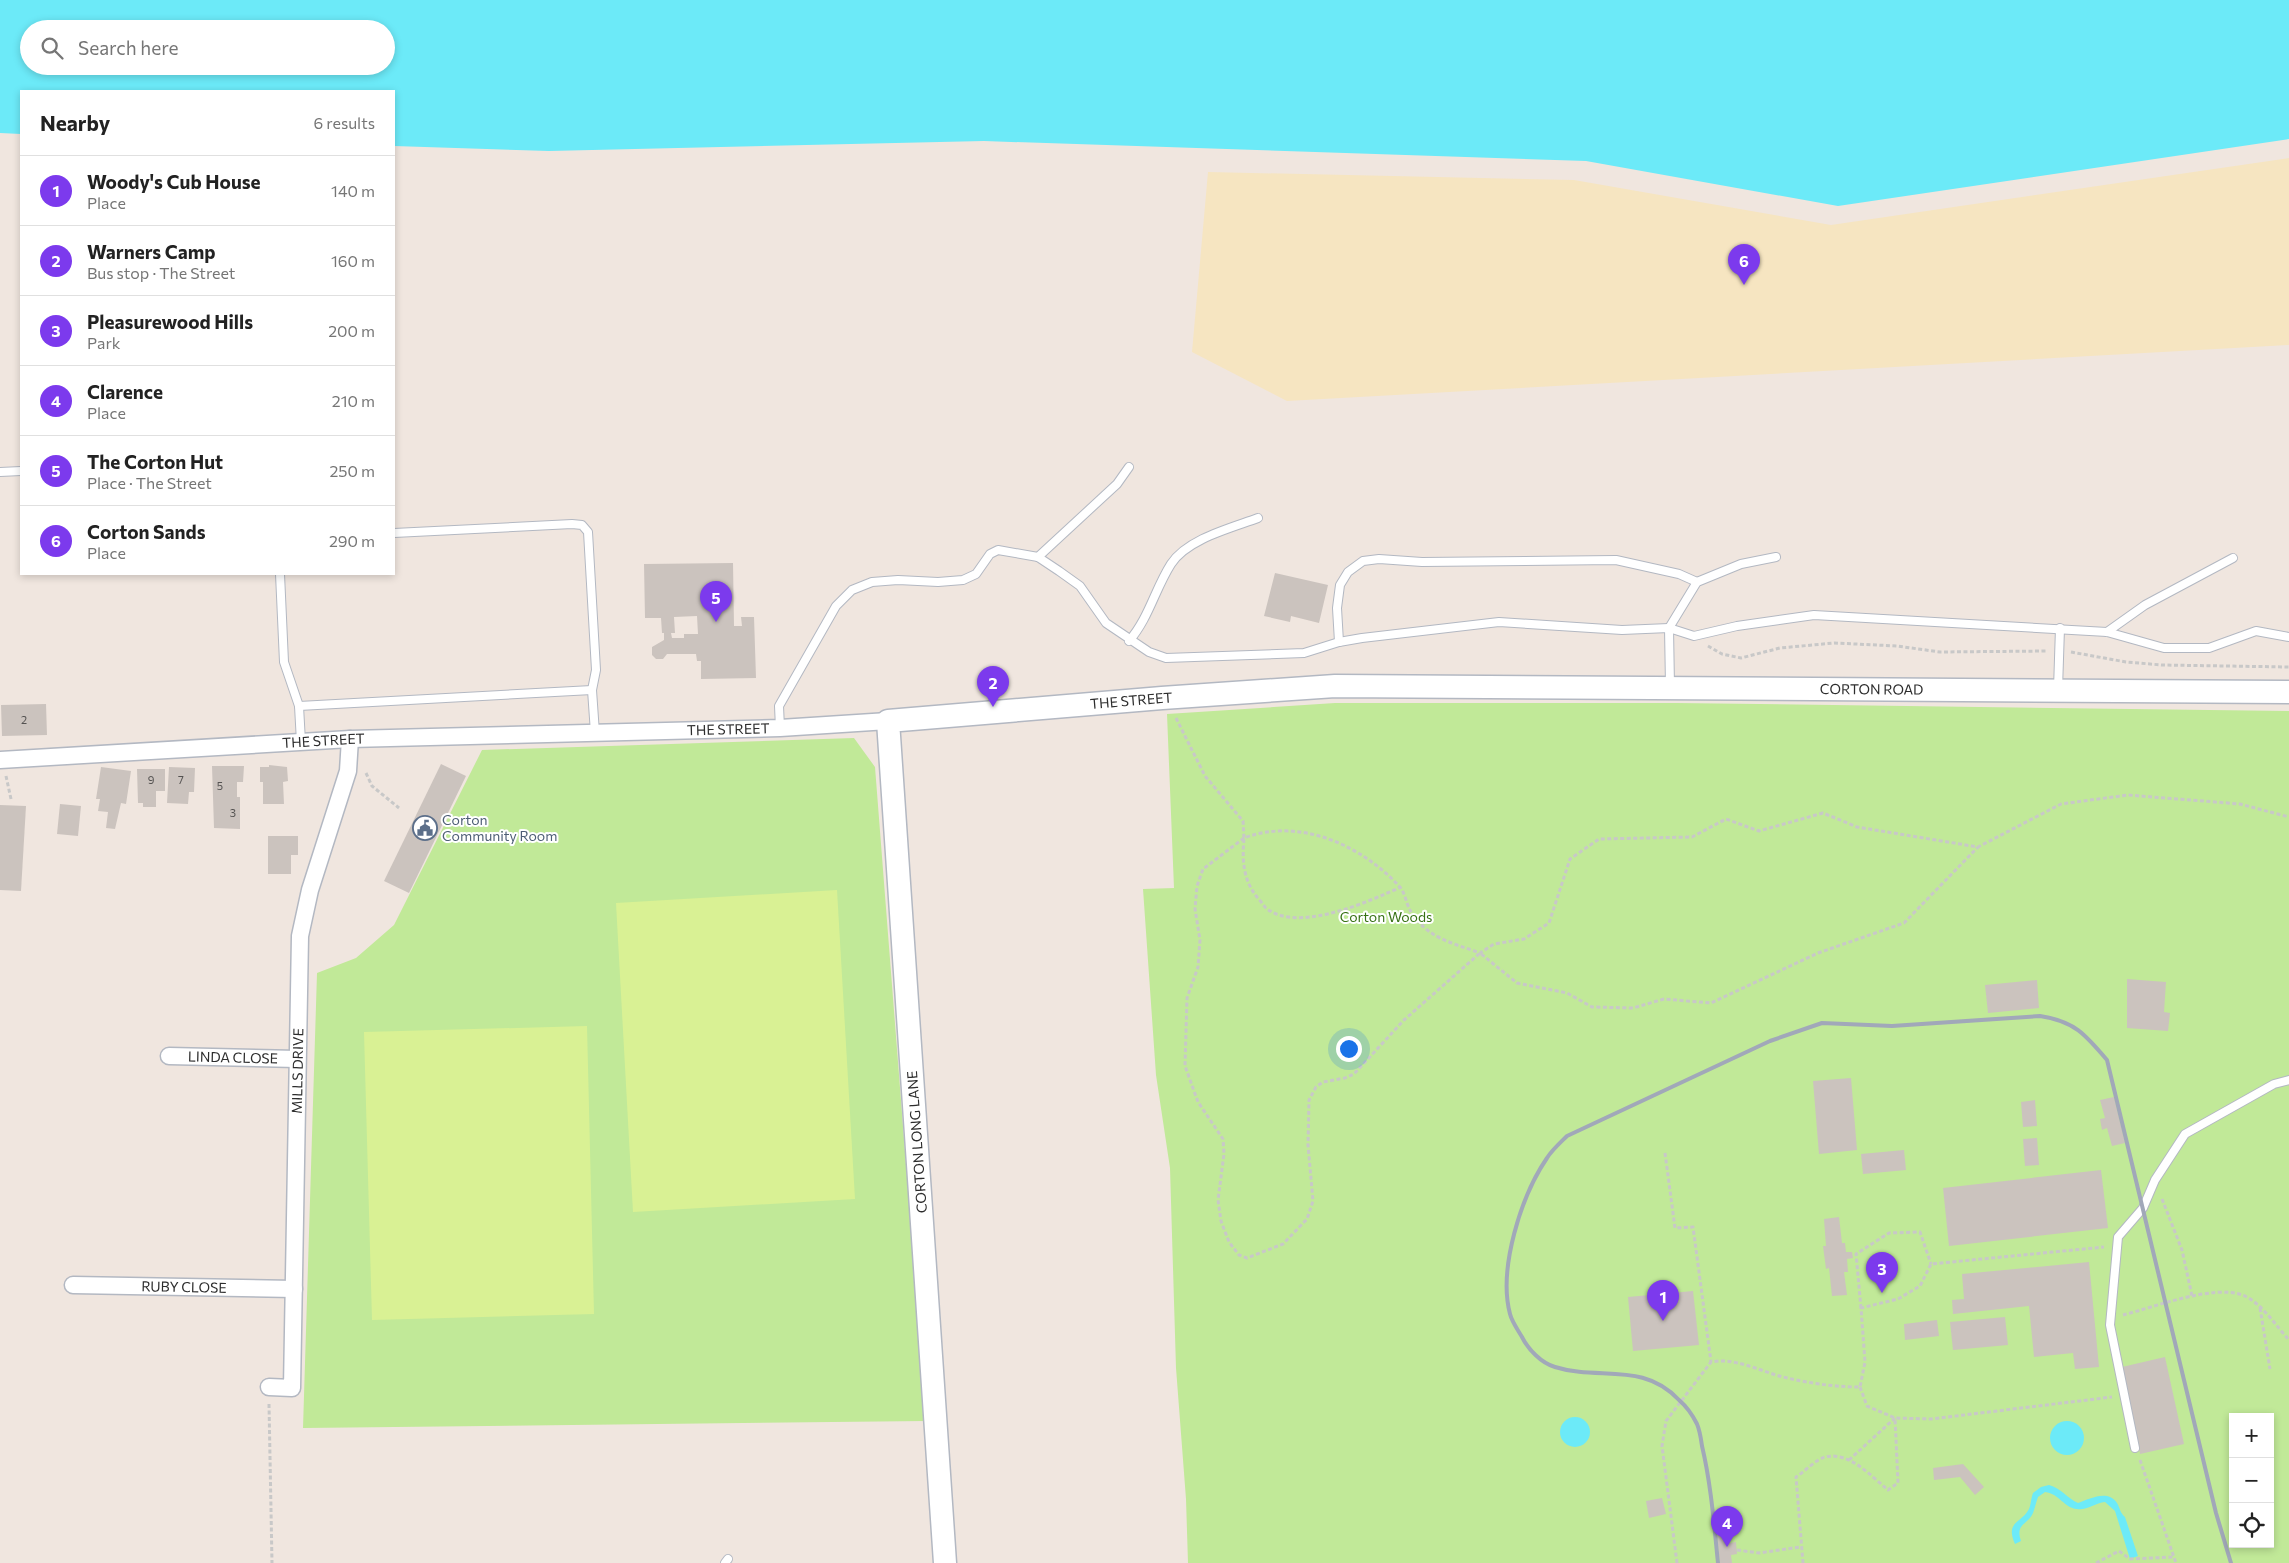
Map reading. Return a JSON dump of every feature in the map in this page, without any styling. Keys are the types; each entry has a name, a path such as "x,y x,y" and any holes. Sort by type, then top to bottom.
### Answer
{"main road":[{"name":"THE STREET","path":"888,721 1162,698 1335,686 1454,686"},
{"name":"CORTON ROAD","path":"1454,686 2289,692"},
{"name":"CORTON LONG LANE","path":"888,721 945,1563"}],"street":[{"name":"THE STREET","path":"2,766 350,739 780,728 888,721"},
{"name":"MILLS DRIVE","path":"269,1388 292,1388 300,936 310,890 348,771 350,739"},
{"name":"LINDA CLOSE","path":"169,1056 297,1060"},
{"name":"RUBY CLOSE","path":"73,1285 294,1289"}],"lane":[{"path":"1038,557 1117,484 1129,467"},
{"path":"0,472 20,471"},
{"path":"1129,641 1141,626 1172,562 1197,541 1258,518"},
{"path":"395,533 582,525 588,532 596,670 592,690 595,733"},
{"path":"780,728 778,706 836,606 852,590 872,582 963,580 976,574 990,554 998,550 1038,557 1080,586 1098,609 1106,623 1129,641 1149,652 1166,658 1304,653 1339,642 1499,622 1622,630 1669,628 1694,636 1736,626 1814,615 2107,632 2164,648 2209,648 2256,631 2289,637"},
{"path":"1670,688 1669,628 1697,582 1741,564 1776,557"},
{"path":"2107,632 2145,605 2233,558"},
{"path":"1339,642 1337,608 1340,585 1348,572 1363,561 1379,559 1422,562 1616,560 1679,574 1697,582"},
{"path":"280,575 284,662 299,706 301,742"},
{"path":"2058,690 2060,628"},
{"path":"299,706 592,690"},
{"path":"2135,1448 2110,1325 2118,1237 2143,1208 2155,1180 2185,1134 2274,1084 2289,1080"}],"path":[{"path":"1694,636 1722,654 1741,658 1780,648 1834,643 1897,646 1940,652 2059,651 2126,662 2162,665 2289,667"},
{"path":"1162,698 1175,714 1205,776 1243,821 1242,861 1252,892 1267,909 1290,918 1327,914 1353,908 1401,887"},
{"path":"2,766 11,799"},
{"path":"366,768 372,786 399,808"},
{"path":"1978,847 1857,827 1823,813 1759,830 1726,820 1692,836 1599,839 1570,859 1549,923 1524,939 1494,944 1480,953 1404,1020 1354,1074 1345,1078 1323,1082 1316,1087 1309,1100 1308,1145 1313,1201 1307,1219 1284,1244 1247,1258 1239,1255 1229,1242 1221,1221 1218,1200 1224,1154 1223,1139 1198,1102 1185,1066 1187,998 1198,967 1200,940 1195,908 1197,886 1204,869 1244,838 1276,830 1323,836 1353,850 1401,887 1410,912 1430,932 1480,953 1517,983 1568,993 1592,1007 1633,1008 1664,999 1711,1003 1818,953 1904,923 1978,847 2061,804 2128,795 2240,804 2289,817"},
{"path":"1665,1153 1675,1228 1693,1227 1711,1362"},
{"path":"2155,1180 2182,1250 2192,1296"},
{"path":"1861,1308 1898,1299 1920,1286 1931,1264 1920,1232 1889,1234 1856,1254 1861,1308 1866,1362 1860,1388 1867,1406 1895,1418 1931,1419 2125,1396"},
{"path":"1931,1264 2117,1246"},
{"path":"2111,1318 2192,1296 2225,1292 2246,1297 2260,1308 2289,1340"},
{"path":"2260,1308 2270,1369"},
{"path":"1677,1563 1662,1446 1666,1421 1711,1362 1722,1360 1832,1387 1860,1388"},
{"path":"269,1388 272,1563"},
{"path":"1803,1563 1800,1547 1796,1477 1824,1458 1839,1457 1849,1460 1888,1490 1898,1483 1895,1418"},
{"path":"1849,1460 1895,1418"},
{"path":"2135,1448 2176,1563"},
{"path":"1737,1550 1758,1553 1800,1547"},
{"path":"2096,1563 2119,1551 2130,1559 2174,1557"}],"green space":[{"name":"Corton Woods","path":"1335,703 1676,703 2289,711 2289,1563 1188,1563 1186,1499 1176,1368 1170,1168 1156,1075 1143,889 1174,888 1167,714"},
{"path":"854,738 875,767 926,1421 303,1428 317,973 356,958 394,925 482,750"},
{"path":"837,890 855,1199 633,1212 616,903"},
{"path":"587,1026 594,1314 372,1320 364,1032"}],"sand":[{"path":"2289,158 2289,345 1287,401 1192,352 1208,172 1574,180 1831,225"}],"water":[{"path":"0,0 2289,0 2289,139 1838,206 1586,161 984,141 549,151 395,146 395,90 20,90 20,134 0,133"},
{"path":"1575,1417 1586,1421 1590,1432 1586,1443 1575,1447 1564,1443 1560,1432 1564,1421"},
{"path":"2067,1421 2079,1426 2084,1438 2079,1450 2067,1455 2055,1450 2050,1438 2055,1426"},
{"path":"2049,1485 2057,1488 2078,1503 2098,1496 2113,1499 2125,1517 2138,1556 2130,1559 2115,1511 2105,1502 2084,1509 2077,1509 2069,1506 2054,1495 2045,1492 2038,1497 2031,1517 2021,1528 2021,1541 2015,1544 2012,1537 2013,1527 2029,1509 2033,1493 2041,1487"}],"building":[{"path":"733,563 734,626 742,626 741,617 754,617 756,678 701,679 701,661 697,661 696,654 667,654 663,659 656,659 652,655 652,647 664,640 664,633 662,633 661,618 645,618 644,564","holes":["697,616 698,634 684,634 684,638 672,638 671,633 675,633 674,617"]},
{"path":"1275,573 1328,585 1319,623 1291,616 1290,622 1264,616"},
{"path":"46,704 47,735 2,736 1,705"},
{"name":"Corton Community Room","path":"441,764 466,776 409,893 384,881"},
{"path":"269,765 287,767 288,781 283,782 284,804 263,804 263,782 260,782 260,767 269,767"},
{"path":"212,766 244,766 243,782 237,782 237,797 240,797 240,829 214,828"},
{"path":"101,767 131,771 126,804 121,803 115,829 106,828 108,812 98,811 100,799 96,799"},
{"path":"169,767 195,768 194,792 189,792 188,804 167,803"},
{"path":"137,769 165,769 165,791 156,791 156,807 143,807 143,803 138,803"},
{"path":"60,804 81,806 78,836 57,834"},
{"path":"0,805 26,806 21,891 0,890"},
{"path":"268,836 298,836 298,855 291,855 291,874 268,874"},
{"path":"2127,979 2166,982 2164,1012 2170,1013 2168,1031 2127,1028"},
{"path":"2037,980 2039,1008 1988,1013 1985,985"},
{"path":"1851,1078 1857,1150 1819,1154 1813,1081"},
{"path":"2114,1097 2125,1143 2112,1146 2107,1128 2102,1130 2100,1119 2105,1118 2100,1100"},
{"path":"2035,1100 2037,1126 2023,1127 2021,1102"},
{"path":"2037,1138 2039,1165 2025,1166 2023,1139"},
{"path":"1904,1150 1906,1170 1863,1174 1861,1154"},
{"path":"2101,1170 2108,1228 1949,1246 1943,1188"},
{"path":"1839,1217 1842,1243 1845,1243 1846,1252 1852,1252 1853,1258 1847,1259 1848,1272 1844,1272 1847,1295 1832,1296 1829,1268 1826,1269 1823,1246 1826,1246 1824,1219"},
{"path":"2089,1262 2099,1367 2075,1369 2073,1353 2034,1357 2029,1306 1953,1314 1952,1300 1964,1299 1962,1274"},
{"path":"1693,1291 1699,1345 1633,1351 1628,1297"},
{"path":"2005,1317 2008,1345 1953,1350 1950,1322"},
{"path":"1937,1320 1939,1336 1905,1340 1904,1324"},
{"path":"2165,1357 2184,1444 2140,1454 2122,1367"},
{"path":"1963,1464 1984,1487 1975,1495 1960,1477 1934,1480 1933,1468"},
{"path":"1662,1498 1666,1514 1649,1518 1646,1501"},
{"path":"1728,1534 1730,1543 1736,1542 1737,1554 1731,1555 1732,1563 1720,1563 1717,1535"}],"railway":[{"path":"1718,1563 1710,1489 1700,1435 1697,1424 1682,1402 1665,1388 1651,1380 1620,1374 1571,1371 1550,1365 1531,1351 1512,1320 1507,1296 1510,1255 1514,1233 1537,1174 1551,1152 1567,1136 1770,1041 1822,1023 1892,1026 2040,1016 2062,1021 2078,1030 2107,1060 2216,1513 2231,1563"}],"place":[{"name":"Corton Sands","path":"1744,285"},
{"name":"The Corton Hut","path":"716,622"},
{"name":"Warners Camp","path":"993,707"},
{"name":"Corton Community Room","path":"425,828"},
{"name":"Pleasurewood Hills","path":"1882,1293"},
{"name":"Woody's Cub House","path":"1663,1321"},
{"name":"Clarence","path":"1727,1547"}]}
